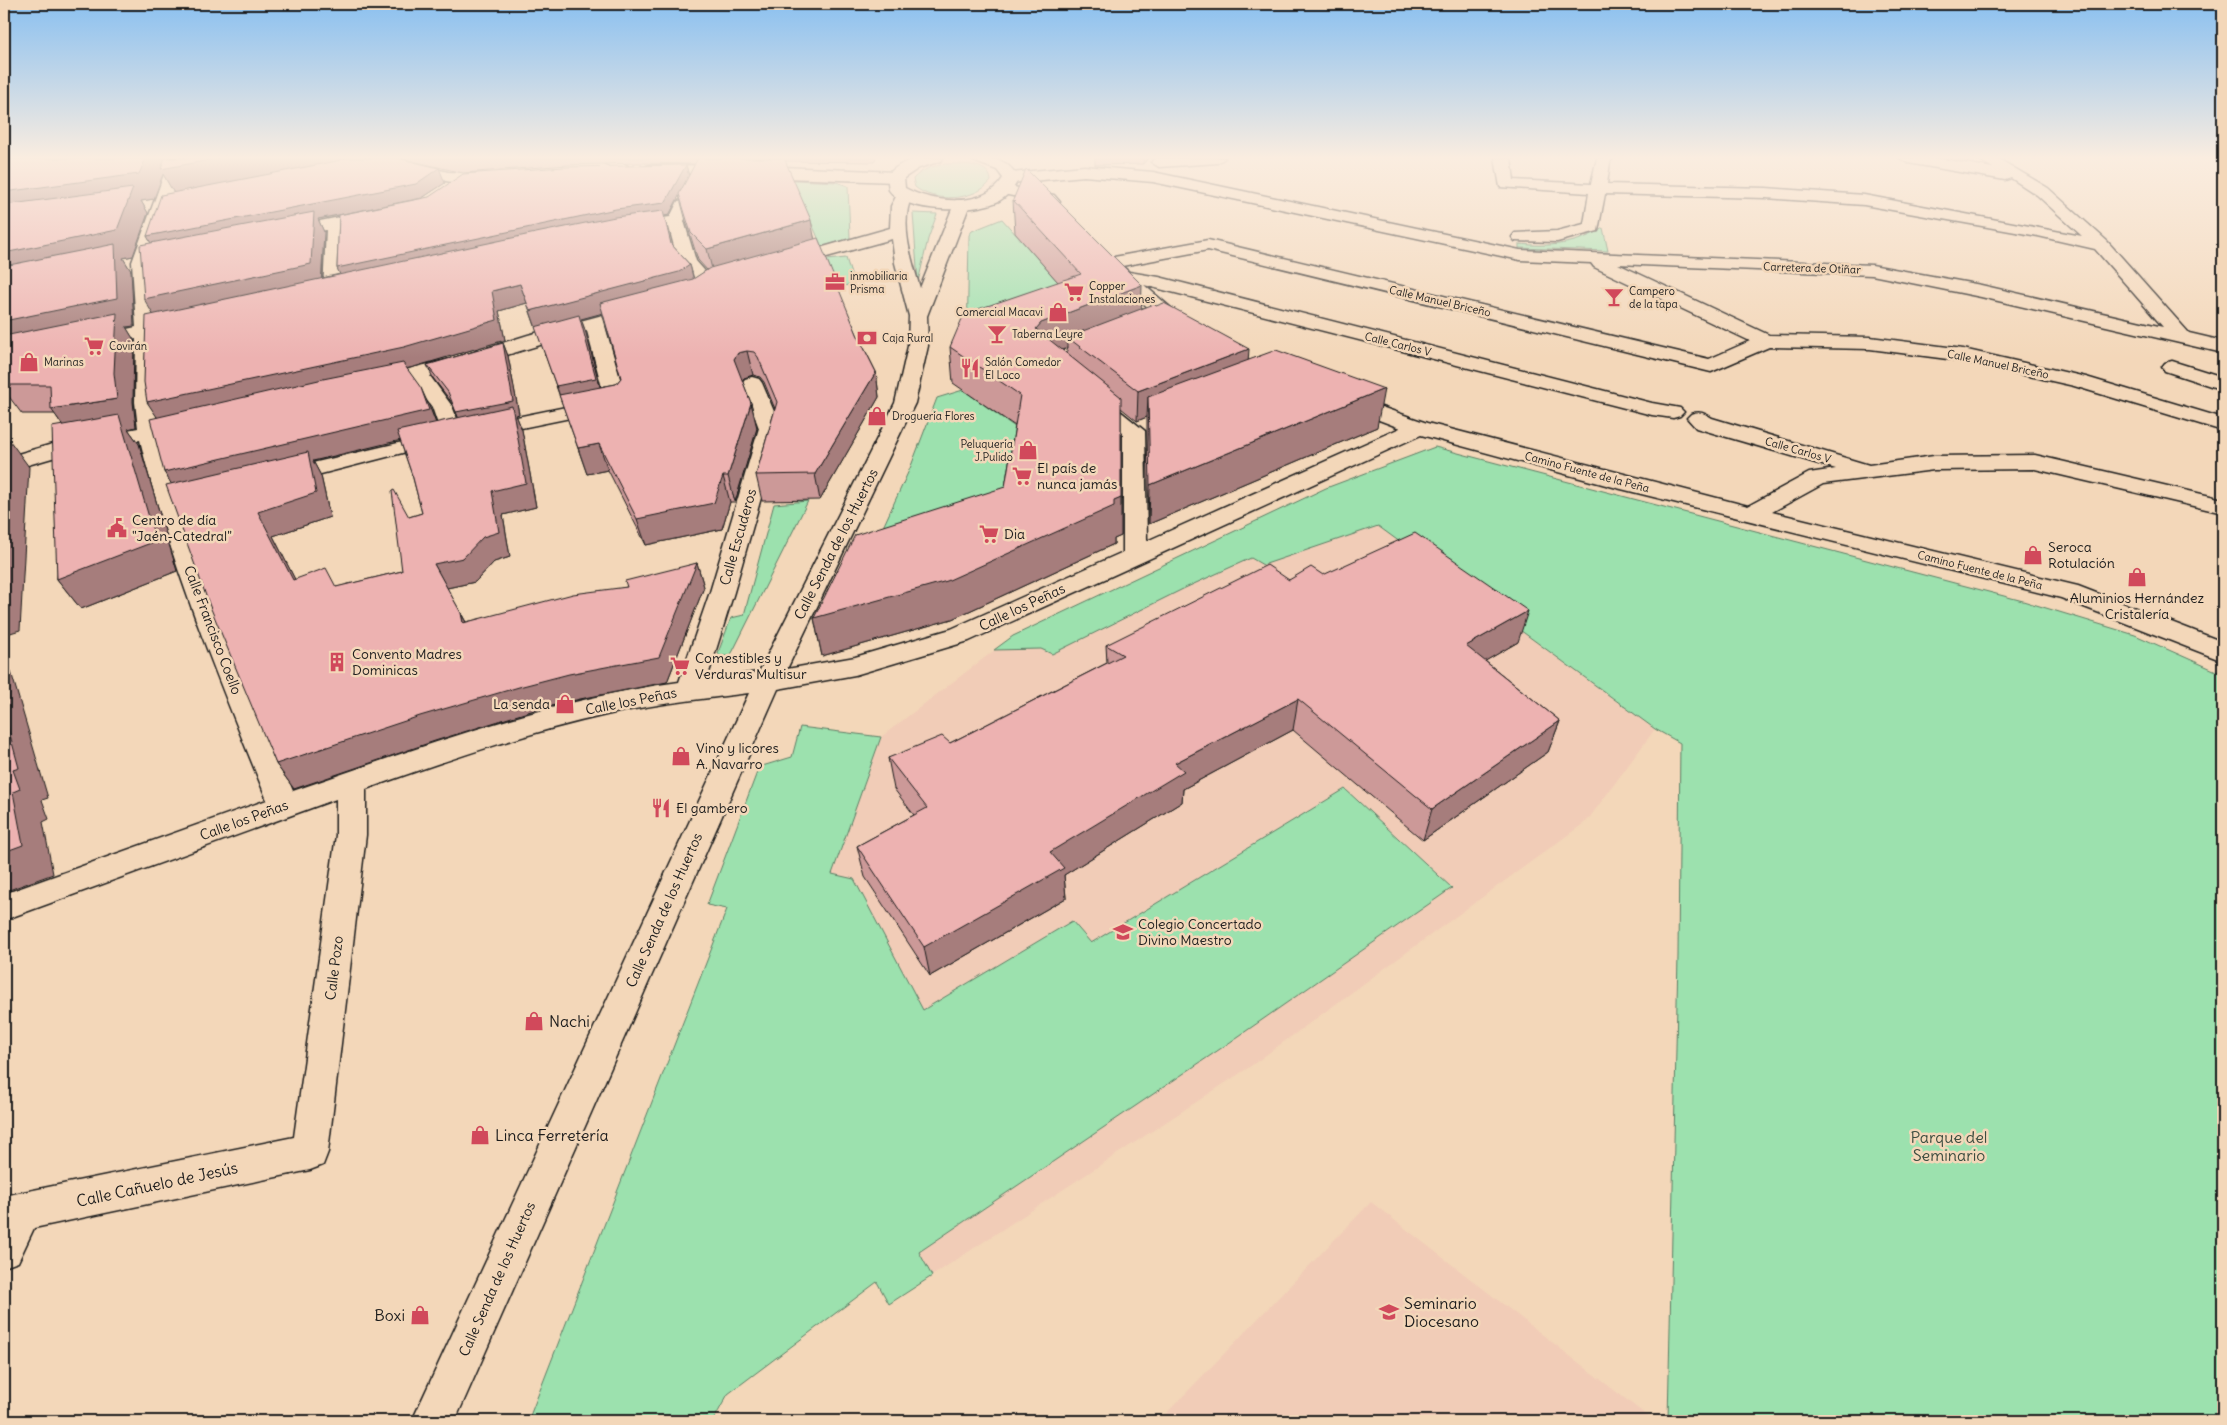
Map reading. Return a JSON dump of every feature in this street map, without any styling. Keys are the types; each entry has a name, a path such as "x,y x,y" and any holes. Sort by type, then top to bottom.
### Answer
{"street":[{"name":"Calle Francisco Coello","path":"154,224 141,262 146,330 145,402 149,434 177,502 211,629 284,806"},
{"path":"267,236 323,224"},
{"path":"332,291 335,224"},
{"path":"610,231 653,224"},
{"path":"677,224 686,262 709,286"},
{"name":"Calle Senda de los Huertos","path":"433,1421 769,679 905,403 918,346 918,316 904,263 899,224"},
{"name":"Calle Senda de los Huertos","path":"918,316 954,224"},
{"name":"Carretera de Otíñar","path":"1385,224 1468,246 1520,255 1872,270 1981,291 2183,338 2218,348"},
{"path":"1468,246 1500,236 1549,239 1572,235 1592,227 1592,224"},
{"path":"2002,224 2101,245"},
{"path":"2079,224 2101,245 2183,338"},
{"path":"774,267 899,231"},
{"name":"Calle Manuel Briceño","path":"1109,262 1208,246 1711,366 1766,341"},
{"path":"122,266 161,258"},
{"name":"Calle Manuel Briceño","path":"1588,258 1766,341 1870,343 1963,354 2079,381 2223,425"},
{"path":"1109,262 1161,320 1203,335"},
{"name":"Calle Carlos V","path":"1109,262 1153,281 1652,409 1672,412"},
{"path":"692,297 709,286 728,281"},
{"path":"314,295 350,287"},
{"path":"352,387 418,374 656,306"},
{"path":"70,347 203,319"},
{"path":"262,481 452,436 617,403 594,323"},
{"path":"2172,367 2223,384"},
{"path":"418,374 442,406 452,436"},
{"name":"Calle Escuderos","path":"690,690 722,592 770,428 752,383"},
{"path":"1080,388 1143,428 1135,554"},
{"name":"Camino Fuente de la Peña","path":"1321,392 1419,428 1625,483 2069,592 2223,652"},
{"name":"Calle Carlos V","path":"1698,418 1704,423 1870,471"},
{"path":"4,465 56,450 149,434 207,420"},
{"name":"Calle los Peñas","path":"4,907 351,783 580,711 690,690 818,673 879,660 960,635 1135,554 1419,428"},
{"path":"1751,514 1817,478 1934,463 2035,462 2223,506"},
{"name":"Calle Pozo","path":"310,1152 351,835 351,783"},
{"name":"Calle Cañuelo de Jesús","path":"13,1214 310,1152"},
{"path":"4,1248 13,1214"}],"shaded area":[{"name":"Colegio Concertado Divino Maestro","path":"1326,488 1655,729 1587,821 1248,1068 889,1304 802,1127 796,973 881,737 1013,636"},
{"name":"Seminario Diocesano","path":"1371,1202 1654,1421 1159,1421"}],"green space":[{"path":"812,224 849,224 850,238 822,247"},
{"path":"914,224 933,224 928,239 918,282"},
{"path":"988,224 1007,224 1081,308 967,349 969,235 972,231"},
{"path":"1603,228 1608,251 1519,248 1519,244 1562,244 1583,238"},
{"path":"846,258 854,284 837,287 827,260"},
{"path":"963,390 1022,432 1008,524 862,573 911,466 937,398"},
{"name":"Parque del Seminario","path":"1435,447 2023,601 2135,635 2223,674 2223,1421 1668,1421 1678,956 1680,743 1655,729 1378,526 1263,565 1251,558 1185,588 1052,654 1041,649 994,650 1013,636 1326,488"},
{"path":"808,501 733,651 730,656 719,656 718,653 731,618 744,615 774,504"},
{"path":"800,727 881,737 832,874 854,879 923,1010 1072,921 1091,943 1345,789 1452,888 1226,1045 919,1252 932,1276 889,1304 877,1282 728,1394 713,1421 528,1421 727,909 707,905 759,767 792,757"}],"building":[{"path":"4,224 119,224 117,230 4,253"},
{"path":"151,224 206,224 147,236"},
{"path":"248,224 313,224 311,264 144,299 140,245"},
{"path":"339,224 543,224 337,268"},
{"path":"578,224 666,224 671,244 690,265 679,272 530,311 520,284 492,291 497,320 404,347 147,402 144,382 146,316"},
{"path":"688,224 795,224 707,249 691,233"},
{"path":"1036,224 1082,224 1142,285 1041,323 1036,329 1121,397 1121,498 1114,501 1114,506 947,581 814,618 855,535 1005,487 1020,395 950,347 964,314 1081,274"},
{"path":"818,238 857,334 876,372 815,474 756,475 777,402 758,357 754,352 738,353 734,359 751,403 728,476 723,476 714,503 637,519 599,444 578,448 559,395 616,384 621,378 600,303 693,279 710,268"},
{"path":"115,244 117,298 4,321 4,266"},
{"path":"1164,303 1249,349 1138,391 1067,337 1154,304 1156,306"},
{"path":"117,313 114,373 117,399 51,409 50,385 4,385 4,336"},
{"path":"579,315 596,378 556,386 535,327"},
{"path":"503,343 513,401 456,412 448,392 427,365"},
{"path":"1276,350 1384,389 1150,485 1148,397"},
{"path":"403,363 421,388 429,410 164,472 150,419 323,379"},
{"path":"512,406 526,483 492,491 499,532 483,537 463,558 434,564 461,613 463,623 573,594 627,587 625,581 697,563 659,657 569,674 519,687 420,716 276,764 209,604 166,485 308,452 316,493 258,512 293,580 326,568 336,587 402,571 392,491 394,490 409,517 422,513 413,478 397,431"},
{"path":"119,415 156,541 57,579 52,427"},
{"path":"7,437 4,478 4,438"},
{"path":"1415,533 1528,611 1466,646 1560,721 1432,809 1298,699 1175,763 1184,771 1050,852 1064,868 924,947 857,846 927,808 888,758 942,736 950,743 1123,655 1106,645 1267,565 1289,580 1311,567 1323,575"},
{"path":"4,713 19,768 13,770 20,789 13,792 23,845 4,852"}],"place":[{"name":"inmobiliaria Prisma","path":"835,282"},
{"name":"Copper Instalaciones","path":"1074,292"},
{"name":"Campero de la tapa","path":"1614,297"},
{"name":"Comercial Macavi","path":"1058,312"},
{"name":"Taberna Leyre","path":"997,334"},
{"name":"Caja Rural","path":"867,338"},
{"name":"Covirán","path":"94,346"},
{"name":"Marinas","path":"29,362"},
{"name":"Salón Comedor El Loco","path":"970,368"},
{"name":"Droguería Flores","path":"877,416"},
{"name":"Peluquería J.Pulido","path":"1028,450"},
{"name":"El país de nunca jamás","path":"1022,476"},
{"name":"Centro de día \"Jaén-Catedral\"","path":"117,528"},
{"name":"Dia","path":"989,534"},
{"name":"Seroca Rotulación","path":"2033,555"},
{"name":"Aluminios Hernández Cristalería","path":"2137,577"},
{"name":"Convento Madres Dominicas","path":"337,662"},
{"name":"Comestibles y Verduras Multisur","path":"680,666"},
{"name":"La senda","path":"565,704"},
{"name":"Vino y licores A. Navarro","path":"681,756"},
{"name":"El gambero","path":"661,808"},
{"name":"Colegio Concertado Divino Maestro","path":"1123,932"},
{"name":"Nachi","path":"534,1021"},
{"name":"Linca Ferretería","path":"480,1135"},
{"name":"Seminario Diocesano","path":"1389,1312"},
{"name":"Boxi","path":"420,1315"}]}
